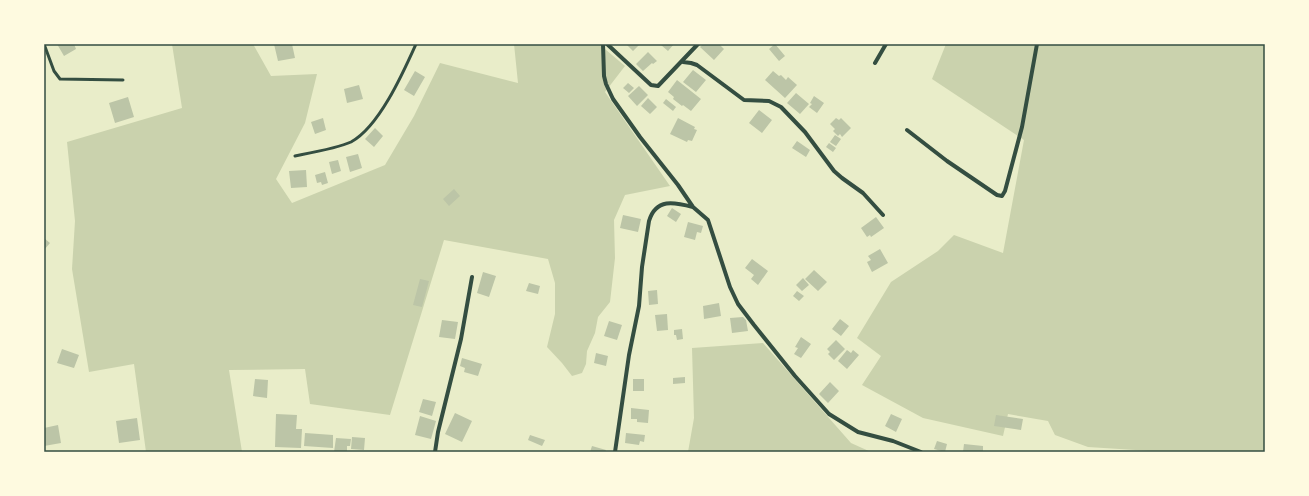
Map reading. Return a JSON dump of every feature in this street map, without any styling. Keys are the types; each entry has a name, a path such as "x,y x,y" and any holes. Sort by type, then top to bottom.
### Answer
{"street":[{"path":"603,44 604,76 613,99 693,207 708,220 730,287 738,304 794,376 829,414 858,432 893,441 920,452"},
{"path":"607,44 645,80 651,85 655,86 660,85 683,62 698,44"},
{"path":"875,63 886,44"},
{"path":"906,130 947,161 997,195 1002,196 1005,191 1022,127 1037,44"},
{"path":"683,62 697,65 744,100 769,101 781,107 804,132 834,171 863,193 883,215"},
{"path":"615,452 629,354 639,306 646,237 651,214 658,206 670,203 693,207"},
{"path":"435,452 438,432 462,340 472,277"}],"lane":[{"path":"44,44 54,71 60,79 123,80"},
{"path":"295,156 349,143 358,138 369,127 389,98 416,44"}],"green space":[{"path":"172,44 253,44 271,76 317,74 305,123 276,179 292,203 385,165 414,116 440,63 518,83 514,44 599,44 625,66 605,92 670,186 625,195 614,220 615,258 610,302 598,317 595,333 587,351 586,364 582,373 572,376 547,347 555,314 555,283 548,259 444,240 390,415 310,404 305,369 229,370 242,452 146,452 134,364 89,372 72,269 75,221 67,142 182,108"},
{"path":"946,44 1265,44 1265,452 1152,452 1088,447 1055,435 1048,421 1008,414 1003,436 923,418 862,385 881,356 857,338 891,282 938,251 954,235 1003,253 1024,140 932,79"},
{"path":"763,343 851,443 871,452 688,452 694,418 692,348"}],"building":[{"path":"57,44 74,44 76,49 64,56"},
{"path":"274,44 292,44 295,58 278,61"},
{"path":"626,44 640,44 633,51"},
{"path":"674,44 668,51 661,45"},
{"path":"703,44 719,44 724,49 714,60 700,47"},
{"path":"775,44 785,56 779,61 769,49"},
{"path":"648,52 657,61 653,64 652,63 643,71 636,64"},
{"path":"693,70 706,80 696,92 683,82"},
{"path":"415,71 425,77 414,96 404,90"},
{"path":"773,71 779,76 781,75 786,80 788,77 797,85 785,98 765,80"},
{"path":"677,80 701,99 691,111 673,99 674,97 668,92"},
{"path":"628,83 634,88 629,93 623,88"},
{"path":"359,85 363,99 347,103 344,89"},
{"path":"639,86 648,95 637,106 628,96"},
{"path":"796,93 809,104 800,114 787,103"},
{"path":"814,96 824,103 817,113 809,107 812,104 810,103"},
{"path":"128,97 134,117 115,123 109,103"},
{"path":"648,98 657,107 650,114 641,106"},
{"path":"666,99 676,107 673,111 663,103"},
{"path":"759,110 772,120 762,133 749,123"},
{"path":"323,118 326,130 315,134 311,122"},
{"path":"678,118 695,127 694,129 697,130 692,141 688,140 687,142 670,134"},
{"path":"836,118 839,120 841,118 851,128 842,137 840,134 838,136 833,131 835,129 830,124"},
{"path":"375,128 383,136 374,147 365,139"},
{"path":"835,135 841,139 836,146 830,142"},
{"path":"797,141 810,150 806,157 792,148"},
{"path":"829,143 836,148 833,152 826,147"},
{"path":"358,154 362,168 350,172 346,157"},
{"path":"338,160 341,171 332,174 329,162"},
{"path":"306,170 307,187 291,188 289,171"},
{"path":"325,172 328,183 322,185 321,182 317,183 315,175"},
{"path":"454,189 460,196 449,206 443,199"},
{"path":"672,208 681,214 676,222 667,216"},
{"path":"623,215 641,219 638,232 620,228"},
{"path":"876,217 884,228 871,237 870,235 867,237 861,228"},
{"path":"688,222 703,226 701,233 697,232 695,240 684,237"},
{"path":"44,238 50,243 44,250"},
{"path":"880,249 888,263 872,272 867,262 871,260 868,256"},
{"path":"752,259 768,271 758,285 751,279 754,275 745,268"},
{"path":"814,270 827,282 818,291 805,279"},
{"path":"483,272 496,276 489,297 477,293"},
{"path":"803,278 809,285 802,291 796,285"},
{"path":"420,279 429,281 422,307 413,305"},
{"path":"529,283 540,286 538,294 526,291"},
{"path":"657,290 658,304 649,305 648,291"},
{"path":"797,291 804,296 799,301 793,296"},
{"path":"719,303 721,316 704,319 703,306"},
{"path":"667,314 668,330 657,331 655,315"},
{"path":"743,317 746,320 748,331 732,333 730,318"},
{"path":"840,319 849,326 841,336 832,329"},
{"path":"442,320 458,322 455,339 439,337"},
{"path":"609,321 622,325 617,340 604,336"},
{"path":"682,329 683,339 677,340 676,335 674,335 674,330"},
{"path":"801,337 811,344 801,358 794,354 798,348 795,347"},
{"path":"836,340 845,349 834,360 828,354 830,352 827,349"},
{"path":"62,349 79,355 74,368 57,363"},
{"path":"847,350 851,353 853,350 859,355 847,369 838,361"},
{"path":"596,353 608,356 606,366 594,363"},
{"path":"462,358 482,364 478,376 464,372 465,368 460,366"},
{"path":"685,377 685,383 673,384 673,378"},
{"path":"255,379 268,380 267,398 253,396"},
{"path":"633,379 644,379 644,391 633,391"},
{"path":"830,382 839,391 828,403 819,394"},
{"path":"423,399 436,402 432,416 419,412"},
{"path":"631,408 649,410 648,423 637,422 637,419 631,419"},
{"path":"455,413 472,421 462,442 445,434"},
{"path":"276,414 297,415 296,429 302,429 301,448 275,447"},
{"path":"891,414 902,419 896,432 885,426"},
{"path":"996,415 1023,419 1021,430 994,426"},
{"path":"420,416 436,421 431,439 415,435"},
{"path":"137,418 140,440 119,443 116,421"},
{"path":"58,425 61,443 44,446 44,428"},
{"path":"305,433 333,435 333,448 304,446"},
{"path":"626,433 645,435 644,442 640,441 639,445 625,443"},
{"path":"530,435 545,440 542,446 528,440"},
{"path":"352,437 365,438 364,450 351,449"},
{"path":"336,438 351,439 350,446 347,446 347,452 334,452"},
{"path":"937,441 947,444 945,452 934,449"},
{"path":"964,444 983,446 983,452 963,452"},
{"path":"592,446 606,450 605,452 590,452"}]}
